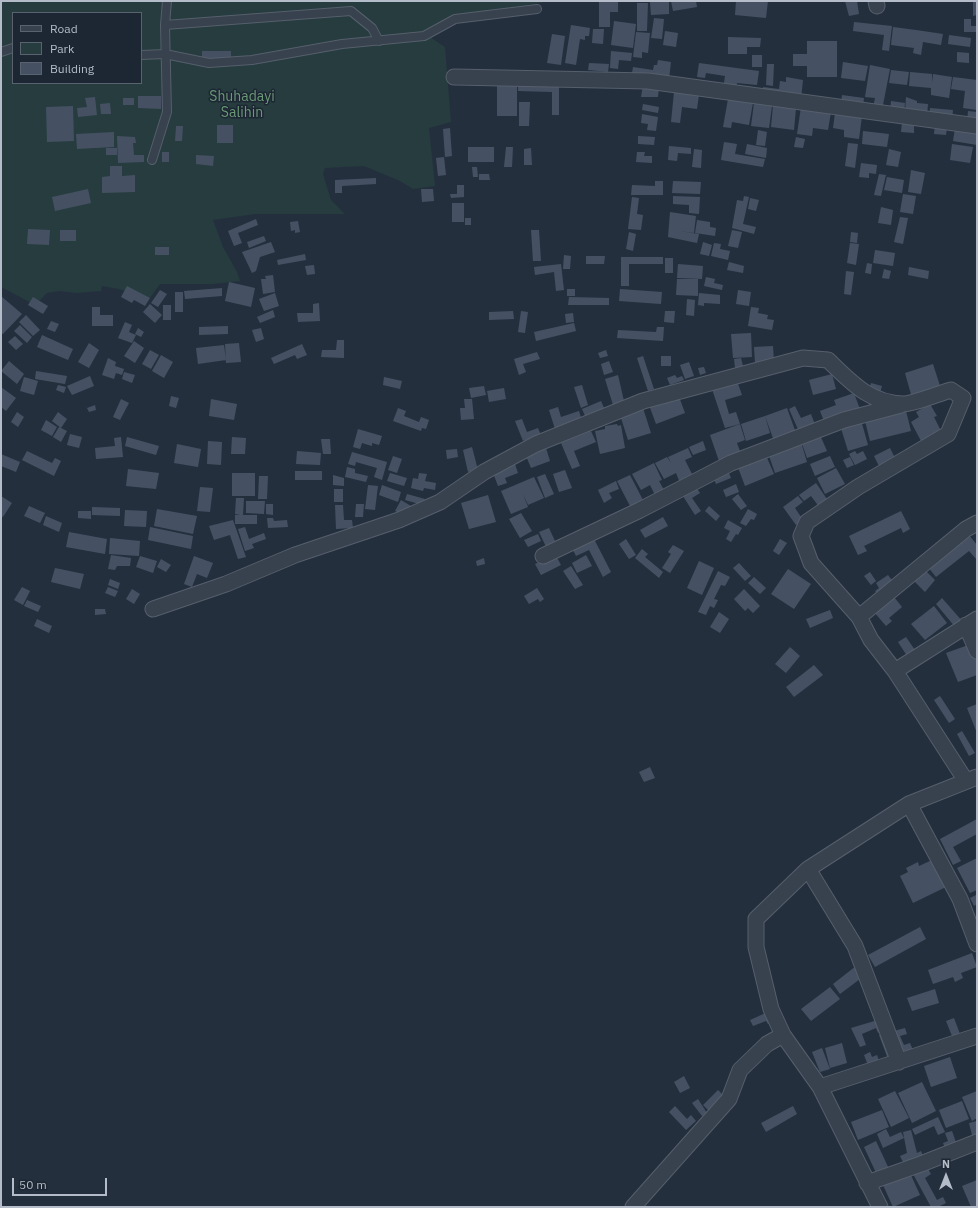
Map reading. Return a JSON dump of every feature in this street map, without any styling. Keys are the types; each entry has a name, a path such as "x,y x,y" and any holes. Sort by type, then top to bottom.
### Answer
{"street":[{"path":"454,77 648,81 977,126"},
{"path":"153,609 226,584 295,555 399,520 440,502 484,472 536,444 643,401 803,358 828,360 860,390 874,398 904,404"},
{"path":"543,556 640,510 731,463 844,420 951,390 963,398 948,434 858,486 806,522 801,536 811,563 859,617 871,640 895,671 971,779 909,804 808,869 756,919 756,947 771,1009 783,1035 820,1087 880,1207"},
{"path":"859,617 966,529 977,523"},
{"path":"895,671 972,622 977,651"},
{"path":"909,804 960,900 977,944"},
{"path":"808,869 855,946 899,1062"},
{"path":"633,1207 729,1099 740,1070 767,1044 783,1035"},
{"path":"820,1087 977,1036"},
{"path":"867,1183 922,1164 977,1142"}],"lane":[{"path":"152,160 167,112 165,25 167,1"},
{"path":"142,55 165,54 209,63 252,60 342,44 424,36 455,19 537,9"},
{"path":"165,25 351,11 372,28 379,41"},
{"path":"1,52 12,48"}],"green space":[{"name":"Shuhadayi Salihin","path":"1,1 550,1 451,17 424,33 445,47 451,122 429,128 435,186 413,189 400,181 364,166 325,168 323,174 331,200 345,214 255,214 213,220 223,247 237,272 240,281 213,284 160,284 150,298 119,289 102,286 101,291 77,293 59,291 47,293 35,305 1,287"}],"building":[{"path":"599,1 618,1 618,12 610,12 610,27 599,27"},
{"path":"669,1 669,14 651,15 650,2"},
{"path":"671,1 696,1 697,7 673,11"},
{"path":"736,1 768,1 766,18 735,15"},
{"path":"845,1 857,1 859,14 849,16"},
{"path":"973,2 977,2 977,15 973,16"},
{"path":"637,3 648,3 647,31 637,31"},
{"path":"654,18 664,19 662,39 651,38"},
{"path":"964,19 971,19 971,26 977,26 977,32 964,32"},
{"path":"614,21 636,24 633,48 611,45"},
{"path":"854,22 892,26 889,51 882,50 884,35 853,31"},
{"path":"571,25 590,28 589,36 585,36 585,40 580,39 576,65 565,63"},
{"path":"893,27 943,34 941,45 923,42 921,55 913,53 914,48 891,45"},
{"path":"593,29 604,29 603,44 592,43"},
{"path":"665,31 678,33 676,47 663,45"},
{"path":"636,32 650,33 648,53 642,52 642,58 633,57"},
{"path":"552,34 565,36 561,65 547,63"},
{"path":"949,35 971,38 970,47 948,44"},
{"path":"728,37 761,38 760,47 747,47 747,54 728,54"},
{"path":"807,41 837,41 837,77 807,77 807,66 793,66 793,54 807,54"},
{"path":"202,51 231,51 231,59 202,60"},
{"path":"611,51 632,53 631,61 619,60 618,69 610,68"},
{"path":"957,52 969,53 969,63 957,62"},
{"path":"752,55 762,55 762,67 752,67"},
{"path":"658,60 671,62 669,79 632,73 633,67 653,70 654,65 657,65"},
{"path":"843,62 868,66 865,81 841,78"},
{"path":"589,63 609,64 608,72 588,70"},
{"path":"699,63 759,71 757,85 737,83 736,91 723,89 725,76 706,73 705,78 697,77"},
{"path":"767,64 774,64 773,86 766,85"},
{"path":"870,65 890,69 882,110 873,108 875,98 865,97"},
{"path":"891,70 909,72 907,85 889,83"},
{"path":"910,72 932,74 932,83 933,74 952,77 949,98 931,95 931,88 909,86"},
{"path":"786,77 803,80 801,99 762,94 763,87 779,89 780,81 786,82"},
{"path":"953,77 977,80 977,110 963,108 965,91 951,89"},
{"path":"497,83 517,83 517,116 497,116"},
{"path":"518,83 559,83 559,115 552,115 552,92 518,91"},
{"path":"643,85 659,87 658,97 641,97"},
{"path":"674,92 699,95 697,109 682,107 680,123 671,122"},
{"path":"842,95 864,98 863,107 841,104"},
{"path":"138,96 161,96 161,109 138,108"},
{"path":"95,97 97,115 78,117 77,108 87,107 85,98"},
{"path":"906,97 917,101 917,103 928,104 927,116 905,113"},
{"path":"123,98 134,98 134,105 123,105"},
{"path":"728,99 753,103 749,125 732,122 731,128 723,127"},
{"path":"891,101 905,103 904,113 890,111"},
{"path":"519,102 530,102 529,126 519,126"},
{"path":"110,103 111,114 101,114 100,104"},
{"path":"754,103 772,106 769,128 751,126"},
{"path":"643,104 659,107 658,113 642,110"},
{"path":"773,105 796,108 794,130 771,127"},
{"path":"73,106 74,141 47,142 46,107"},
{"path":"801,107 831,112 828,130 813,128 812,136 797,134"},
{"path":"930,108 953,110 952,120 929,118"},
{"path":"968,111 977,112 977,123 967,122"},
{"path":"835,113 862,116 859,139 844,137 844,130 833,128"},
{"path":"642,114 658,117 656,131 647,130 648,124 641,123"},
{"path":"902,122 914,123 914,133 901,132"},
{"path":"217,125 233,125 233,143 217,143"},
{"path":"935,125 947,127 946,135 934,134"},
{"path":"176,126 183,126 182,141 175,141"},
{"path":"450,128 452,156 445,157 443,129"},
{"path":"955,128 977,132 977,145 953,141"},
{"path":"758,130 767,132 765,146 756,145"},
{"path":"863,131 889,134 887,147 862,144"},
{"path":"114,132 114,147 77,149 76,134"},
{"path":"117,136 135,137 136,143 133,143 134,155 144,155 144,162 118,163"},
{"path":"638,136 655,137 654,145 638,144"},
{"path":"796,137 805,139 803,148 794,147"},
{"path":"724,142 737,144 735,154 765,159 763,167 721,160"},
{"path":"848,143 858,144 855,168 845,166"},
{"path":"747,144 767,148 766,158 745,154"},
{"path":"952,144 973,147 970,163 950,160"},
{"path":"669,146 691,148 691,154 678,153 677,161 668,160"},
{"path":"468,147 494,147 494,162 468,162"},
{"path":"506,147 513,147 512,167 504,167"},
{"path":"106,148 117,148 117,155 106,155"},
{"path":"531,148 532,165 524,165 524,149"},
{"path":"694,149 702,150 701,168 692,167"},
{"path":"889,149 901,152 898,167 886,165"},
{"path":"162,152 169,152 169,162 162,162"},
{"path":"637,152 645,152 644,156 652,156 652,163 636,162"},
{"path":"196,155 214,156 213,166 196,164"},
{"path":"444,157 446,175 438,176 436,158"},
{"path":"861,163 877,165 876,174 869,173 869,178 859,177"},
{"path":"110,166 122,166 122,176 135,175 135,192 102,193 102,177 110,176"},
{"path":"472,167 477,167 478,177 473,177"},
{"path":"911,170 925,173 921,194 908,192"},
{"path":"479,174 489,174 490,180 479,180"},
{"path":"879,174 886,175 881,196 874,195"},
{"path":"887,177 904,180 902,193 884,190"},
{"path":"376,178 376,184 342,186 342,193 335,193 335,180"},
{"path":"655,181 663,181 663,195 631,195 632,185 655,186"},
{"path":"673,181 701,182 700,194 672,193"},
{"path":"457,185 464,185 464,197 451,198 450,194 457,194"},
{"path":"88,189 91,203 55,211 52,197"},
{"path":"421,189 433,189 434,201 422,202"},
{"path":"903,194 916,196 913,214 900,212"},
{"path":"673,196 700,197 699,214 689,213 689,205 673,204"},
{"path":"744,196 749,197 743,224 756,227 754,234 732,228 737,200 743,201"},
{"path":"632,197 639,198 637,214 643,215 641,230 628,229"},
{"path":"750,198 759,200 756,211 748,209"},
{"path":"452,203 464,203 464,222 452,222"},
{"path":"881,207 893,210 891,225 878,223"},
{"path":"670,212 696,216 694,233 679,231 699,234 697,243 668,237"},
{"path":"900,217 908,218 903,244 894,242"},
{"path":"465,218 471,218 471,225 465,225"},
{"path":"256,219 258,225 238,233 242,243 234,246 228,231"},
{"path":"697,220 710,222 710,227 716,228 715,236 695,233"},
{"path":"298,221 300,232 295,233 295,230 291,231 290,222"},
{"path":"28,229 50,230 49,245 27,244"},
{"path":"60,230 76,230 76,241 60,241"},
{"path":"531,230 539,230 541,261 533,261"},
{"path":"732,230 742,232 738,248 728,246"},
{"path":"629,232 636,234 633,251 626,249"},
{"path":"851,232 858,233 857,243 850,242"},
{"path":"264,236 266,241 249,248 247,242"},
{"path":"271,242 275,252 260,257 256,271 252,273 242,252"},
{"path":"703,242 712,245 709,256 700,254"},
{"path":"714,243 721,244 720,249 730,251 728,260 711,256"},
{"path":"850,243 859,244 856,265 847,263"},
{"path":"155,247 169,247 169,255 155,255"},
{"path":"875,250 895,253 893,266 873,263"},
{"path":"305,254 306,260 278,265 277,260"},
{"path":"564,255 571,256 570,269 563,269"},
{"path":"586,256 605,256 604,264 586,264"},
{"path":"621,257 663,257 663,264 629,264 629,286 621,286"},
{"path":"665,258 673,258 673,273 665,273"},
{"path":"729,262 744,266 743,273 727,270"},
{"path":"867,263 872,264 871,274 865,273"},
{"path":"561,264 564,290 556,291 554,272 535,275 534,267"},
{"path":"678,264 703,266 702,279 677,278"},
{"path":"314,265 315,274 307,275 305,266"},
{"path":"909,267 929,271 928,279 908,275"},
{"path":"884,269 891,271 889,279 882,278"},
{"path":"846,271 854,272 851,295 844,294"},
{"path":"273,275 275,292 263,294 261,279 266,279 265,276"},
{"path":"706,277 715,279 714,283 723,285 722,290 704,286"},
{"path":"677,279 698,279 698,296 676,295"},
{"path":"229,282 255,288 251,307 225,301"},
{"path":"127,286 150,298 145,306 134,300 132,303 121,297"},
{"path":"222,288 222,296 185,299 184,291"},
{"path":"567,289 575,289 575,296 567,296"},
{"path":"620,289 662,292 661,304 619,301"},
{"path":"160,290 167,294 158,307 151,303"},
{"path":"738,290 751,292 749,306 736,304"},
{"path":"175,292 183,292 183,312 175,312"},
{"path":"275,293 279,306 264,311 259,299"},
{"path":"699,293 720,295 720,304 704,303 704,306 698,305"},
{"path":"1,296 22,314 3,334 1,333"},
{"path":"33,297 48,306 43,314 28,305"},
{"path":"569,297 609,298 609,305 568,305"},
{"path":"687,299 695,300 694,316 686,315"},
{"path":"319,303 320,321 298,322 297,313 313,313 313,304"},
{"path":"150,304 162,315 155,323 143,312"},
{"path":"163,305 171,305 171,320 163,320"},
{"path":"92,307 100,307 100,315 113,315 113,326 92,326"},
{"path":"751,307 759,308 758,313 768,315 767,319 774,320 772,330 748,326"},
{"path":"273,310 275,317 260,323 257,317"},
{"path":"513,311 514,319 489,320 489,312"},
{"path":"521,311 528,312 525,333 518,332"},
{"path":"665,311 675,311 674,323 664,322"},
{"path":"573,313 574,322 566,323 565,314"},
{"path":"26,315 40,330 33,336 19,322"},
{"path":"51,321 59,324 55,332 47,329"},
{"path":"125,322 132,325 129,332 136,335 132,343 118,338"},
{"path":"574,323 576,331 536,341 534,332"},
{"path":"20,325 32,337 27,343 14,331"},
{"path":"228,326 228,334 199,335 199,327"},
{"path":"657,327 664,327 663,341 617,338 618,330 656,332"},
{"path":"138,328 144,332 141,337 135,334"},
{"path":"261,328 264,339 256,342 252,330"},
{"path":"751,333 752,357 733,358 731,334"},
{"path":"42,335 73,349 68,360 37,347"},
{"path":"15,336 23,344 16,350 8,342"},
{"path":"337,340 344,340 344,358 321,357 322,350 336,350"},
{"path":"134,341 144,348 135,363 124,356"},
{"path":"89,343 99,350 89,368 78,362"},
{"path":"239,343 241,362 226,363 225,344"},
{"path":"302,344 307,355 297,359 295,355 274,364 271,358"},
{"path":"224,345 226,360 198,364 196,348"},
{"path":"773,346 774,361 755,363 754,347"},
{"path":"150,350 159,355 151,369 142,364"},
{"path":"606,350 608,356 600,358 598,353"},
{"path":"537,352 540,359 523,364 526,372 519,375 514,359"},
{"path":"161,355 173,362 164,378 152,371"},
{"path":"643,356 654,389 648,391 637,358"},
{"path":"661,356 671,356 671,366 661,366"},
{"path":"108,358 116,362 115,366 124,369 122,375 116,373 114,379 102,375"},
{"path":"741,358 743,366 735,368 734,359"},
{"path":"9,361 24,374 17,384 1,371"},
{"path":"609,361 613,372 604,375 601,364"},
{"path":"689,362 694,376 685,379 680,365"},
{"path":"933,364 941,389 912,398 905,373"},
{"path":"704,367 706,373 700,375 698,368"},
{"path":"36,371 67,376 65,384 35,379"},
{"path":"124,372 135,375 132,383 122,379"},
{"path":"832,374 836,389 813,395 809,380"},
{"path":"618,375 624,401 613,405 605,379"},
{"path":"675,375 677,378 682,376 684,380 670,385 667,378"},
{"path":"90,376 94,386 72,395 67,386"},
{"path":"24,377 38,381 34,395 20,391"},
{"path":"384,377 402,381 400,389 383,385"},
{"path":"736,378 742,395 725,400 729,414 736,412 740,424 725,428 711,386"},
{"path":"871,383 882,386 880,393 869,390"},
{"path":"58,385 66,387 64,393 56,390"},
{"path":"582,385 588,405 581,408 574,387"},
{"path":"484,386 486,395 471,398 469,388"},
{"path":"1,387 16,398 6,411 1,407"},
{"path":"504,388 506,399 489,402 487,391"},
{"path":"854,393 861,412 825,424 820,411 836,405 834,400"},
{"path":"678,394 685,413 656,424 649,405"},
{"path":"171,396 179,398 176,408 169,406"},
{"path":"121,399 129,403 120,420 113,417"},
{"path":"211,399 237,404 234,420 209,416"},
{"path":"464,399 472,399 474,419 461,420 460,408 465,408"},
{"path":"601,401 605,410 586,418 582,409"},
{"path":"930,404 937,416 934,417 941,431 921,441 911,422 919,417 916,412"},
{"path":"95,405 96,410 89,412 87,408"},
{"path":"795,406 801,418 811,414 816,427 800,434 789,409"},
{"path":"558,407 561,417 579,411 582,421 555,429 549,410"},
{"path":"905,407 911,431 870,441 864,417"},
{"path":"398,408 406,411 404,416 419,422 421,417 429,420 426,429 422,428 421,431 393,421"},
{"path":"643,408 651,433 628,440 620,415"},
{"path":"787,408 796,433 774,441 765,416"},
{"path":"17,412 24,417 18,427 11,422"},
{"path":"58,412 67,419 61,428 52,421"},
{"path":"765,416 770,433 746,441 741,424"},
{"path":"522,419 527,432 538,428 541,435 523,441 515,421"},
{"path":"46,420 57,427 52,436 41,430"},
{"path":"861,420 868,445 848,451 840,425"},
{"path":"617,424 618,426 621,425 625,448 600,454 595,431 605,429 605,426"},
{"path":"740,424 745,440 737,443 741,454 719,461 710,435"},
{"path":"59,427 67,431 61,442 53,437"},
{"path":"358,429 382,436 379,445 372,443 372,446 362,443 360,449 353,447"},
{"path":"591,431 596,442 574,451 580,466 572,469 561,443"},
{"path":"70,434 82,437 79,448 67,445"},
{"path":"820,435 827,451 807,458 801,441"},
{"path":"121,437 123,457 96,459 95,448 115,446 114,438"},
{"path":"127,437 159,446 156,455 125,446"},
{"path":"232,437 246,438 245,454 231,454"},
{"path":"321,439 330,439 331,454 323,454"},
{"path":"208,441 222,442 221,465 207,464"},
{"path":"703,441 706,450 693,455 689,447"},
{"path":"801,442 807,462 775,473 768,453"},
{"path":"177,444 201,449 198,467 174,463"},
{"path":"472,447 478,470 468,472 463,450"},
{"path":"546,448 550,461 531,468 526,456"},
{"path":"688,448 692,457 685,460 693,476 680,483 676,473 664,479 655,463 667,457 671,463 668,457"},
{"path":"890,448 896,460 880,468 874,456"},
{"path":"457,449 458,457 447,459 446,450"},
{"path":"27,451 52,463 55,458 61,461 54,476 22,460"},
{"path":"297,451 321,453 320,465 296,464"},
{"path":"855,451 857,454 863,451 867,459 855,465 849,454"},
{"path":"352,452 387,462 382,480 374,477 377,468 356,462 355,466 348,464"},
{"path":"765,453 774,474 745,486 737,465"},
{"path":"1,454 20,462 16,472 1,466"},
{"path":"393,456 402,459 397,473 388,470"},
{"path":"830,456 835,467 815,476 810,464"},
{"path":"850,457 854,465 847,468 843,460"},
{"path":"654,463 662,480 659,481 664,490 655,495 650,485 641,490 632,474"},
{"path":"515,464 518,473 505,478 507,483 498,486 493,473"},
{"path":"347,467 355,469 355,473 368,476 366,482 345,477"},
{"path":"727,468 731,478 716,484 712,475"},
{"path":"836,468 845,484 825,494 817,478"},
{"path":"128,469 159,473 156,489 126,486"},
{"path":"565,470 572,488 559,492 553,474"},
{"path":"295,471 322,471 322,480 295,480"},
{"path":"232,473 255,473 255,496 232,496"},
{"path":"390,473 407,478 404,486 387,481"},
{"path":"419,473 427,474 425,481 436,483 435,490 424,488 423,491 411,488 413,478 418,479"},
{"path":"545,474 554,494 545,498 537,477"},
{"path":"333,475 344,478 344,486 333,485"},
{"path":"630,475 643,500 630,506 617,481"},
{"path":"259,476 268,476 267,499 258,499"},
{"path":"534,477 544,498 528,505 523,494 528,507 511,514 501,491"},
{"path":"616,481 619,489 609,493 612,498 604,503 598,490"},
{"path":"816,483 829,502 820,508 811,496 804,501 799,495"},
{"path":"694,484 700,493 692,498 701,511 695,515 681,493"},
{"path":"736,484 739,492 726,497 723,490"},
{"path":"368,485 378,486 375,510 365,509"},
{"path":"382,485 401,492 398,502 379,495"},
{"path":"200,487 213,488 210,512 197,511"},
{"path":"334,489 343,489 343,502 334,502"},
{"path":"407,494 425,499 423,505 405,500"},
{"path":"738,494 747,506 741,510 732,499"},
{"path":"488,495 496,522 469,529 461,503"},
{"path":"1,496 12,503 3,517 1,516"},
{"path":"798,496 803,502 795,508 803,520 796,525 783,507"},
{"path":"236,498 244,498 243,515 257,515 257,524 235,524 235,515 240,515 235,514"},
{"path":"401,500 411,506 405,516 395,511"},
{"path":"246,501 265,501 264,514 246,513"},
{"path":"266,504 273,504 273,515 266,514"},
{"path":"356,504 364,504 363,517 355,517"},
{"path":"335,505 343,505 344,520 352,520 353,528 336,529"},
{"path":"29,506 45,513 40,523 24,516"},
{"path":"709,506 720,516 716,521 705,511"},
{"path":"92,507 120,508 120,516 92,515"},
{"path":"157,509 197,516 193,534 154,526"},
{"path":"748,509 757,514 754,520 751,519 746,526 740,523"},
{"path":"125,510 147,511 146,527 124,526"},
{"path":"78,511 91,511 91,519 78,518"},
{"path":"901,511 910,529 903,533 901,528 864,546 867,551 858,555 849,536"},
{"path":"521,513 532,531 520,538 509,519"},
{"path":"46,516 62,523 59,532 43,525"},
{"path":"663,517 668,526 645,538 640,530"},
{"path":"267,518 273,518 274,521 287,520 288,527 268,528"},
{"path":"233,520 246,557 238,559 230,535 214,540 209,526"},
{"path":"728,520 742,528 731,542 726,539 730,531 724,528"},
{"path":"150,527 193,536 191,549 148,540"},
{"path":"245,527 249,539 264,533 266,539 252,544 254,548 245,551 238,529"},
{"path":"549,528 555,541 561,538 563,543 548,551 539,532"},
{"path":"69,532 107,539 105,554 66,547"},
{"path":"538,534 541,541 528,547 524,540"},
{"path":"969,535 977,545 977,560 969,551 936,577 928,567"},
{"path":"593,537 611,572 603,577 589,550 576,556 572,548"},
{"path":"110,538 140,541 139,556 109,554"},
{"path":"626,539 636,555 629,559 619,544"},
{"path":"780,539 787,543 779,555 773,551"},
{"path":"673,545 684,551 670,573 662,568 671,554 668,552"},
{"path":"642,549 648,554 645,557 663,572 659,578 635,558"},
{"path":"555,554 561,565 541,575 535,564"},
{"path":"111,555 131,558 130,566 117,566 115,570 108,569"},
{"path":"586,555 592,566 577,573 572,563"},
{"path":"140,556 157,561 153,573 136,567"},
{"path":"194,556 213,563 207,578 197,574 192,587 184,584"},
{"path":"484,558 485,564 477,566 476,561"},
{"path":"161,559 171,565 166,572 157,567"},
{"path":"699,561 714,568 702,595 687,588"},
{"path":"739,563 751,576 745,581 733,568"},
{"path":"571,566 583,585 575,589 563,571"},
{"path":"55,568 84,574 80,589 51,582"},
{"path":"788,569 811,584 794,609 771,594"},
{"path":"924,569 935,580 925,592 913,580"},
{"path":"718,571 730,577 725,586 721,585 714,599 718,600 714,608 710,606 706,615 698,612"},
{"path":"870,572 876,581 871,585 864,576"},
{"path":"888,575 894,583 878,594 875,591 879,588 876,583"},
{"path":"754,577 766,588 760,594 748,583"},
{"path":"110,579 120,583 118,589 108,585"},
{"path":"22,587 30,591 23,605 14,600"},
{"path":"108,587 118,591 115,597 105,593"},
{"path":"537,588 544,599 540,602 538,599 529,604 524,596"},
{"path":"132,589 140,594 134,604 126,599"},
{"path":"744,589 760,606 753,613 748,608 745,611 734,599"},
{"path":"894,597 902,607 889,618 892,621 886,626 874,612"},
{"path":"942,598 963,622 956,628 936,604"},
{"path":"27,600 41,606 38,612 24,606"},
{"path":"934,606 947,623 925,640 911,624"},
{"path":"95,609 105,609 106,614 95,615"},
{"path":"830,610 833,618 810,628 806,619"},
{"path":"719,612 729,619 720,633 710,627"},
{"path":"37,619 52,626 49,633 34,626"},
{"path":"906,637 917,653 909,659 898,642"},
{"path":"971,644 977,660 977,675 958,682 946,653"},
{"path":"790,647 800,656 786,673 775,664"},
{"path":"814,665 823,675 794,697 786,687"},
{"path":"940,696 955,719 949,723 934,700"},
{"path":"977,704 977,733 967,708"},
{"path":"962,731 975,753 969,756 957,734"},
{"path":"650,767 655,778 644,782 639,772"},
{"path":"977,819 977,834 953,847 961,861 953,865 940,839"},
{"path":"977,858 977,890 970,893 957,868"},
{"path":"932,860 946,887 913,903 900,876 908,872 906,868 918,862 919,866"},
{"path":"976,895 977,904 974,906 970,898"},
{"path":"920,927 926,939 875,967 868,955"},
{"path":"972,953 977,967 961,973 963,978 955,982 953,977 933,984 928,970"},
{"path":"856,966 861,972 857,975 860,979 840,994 833,984"},
{"path":"830,987 840,999 811,1021 801,1009"},
{"path":"935,989 939,1003 912,1011 907,998"},
{"path":"770,1011 775,1021 768,1024 766,1021 753,1026 750,1020"},
{"path":"954,1018 960,1034 952,1036 946,1021"},
{"path":"881,1019 885,1029 878,1033 876,1028 862,1034 866,1045 860,1047 851,1028"},
{"path":"905,1028 907,1034 900,1036 904,1045 910,1043 913,1050 898,1056 890,1032"},
{"path":"887,1032 895,1056 888,1059 879,1035"},
{"path":"842,1043 847,1063 830,1068 825,1048"},
{"path":"822,1048 830,1069 820,1072 812,1052"},
{"path":"870,1052 872,1057 877,1055 880,1064 869,1068 864,1055"},
{"path":"950,1057 957,1078 931,1087 924,1066"},
{"path":"684,1076 690,1088 680,1093 674,1082"},
{"path":"922,1082 936,1111 912,1123 898,1093"},
{"path":"727,1088 711,1113 703,1105 718,1090 722,1094"},
{"path":"895,1091 909,1118 891,1127 878,1099"},
{"path":"977,1091 977,1118 972,1121 962,1097"},
{"path":"698,1099 707,1113 702,1116 692,1103"},
{"path":"962,1101 969,1119 946,1128 939,1110"},
{"path":"675,1106 687,1119 691,1115 696,1121 686,1130 669,1112"},
{"path":"793,1106 797,1114 766,1132 761,1123"},
{"path":"882,1110 889,1127 858,1140 851,1122"},
{"path":"938,1117 945,1132 938,1135 934,1126 915,1135 912,1129"},
{"path":"977,1121 977,1138 973,1139 969,1123"},
{"path":"886,1129 890,1137 901,1132 904,1138 883,1148 877,1134"},
{"path":"911,1130 917,1153 921,1151 924,1158 905,1166 900,1156 907,1153 903,1132"},
{"path":"952,1131 957,1145 945,1148 943,1143 948,1141 945,1133"},
{"path":"876,1141 890,1171 878,1177 864,1147"},
{"path":"927,1167 931,1174 925,1178 937,1200 943,1197 946,1203 938,1207 931,1207 913,1174"},
{"path":"910,1173 920,1195 893,1207 883,1185"},
{"path":"977,1180 977,1207 971,1207 962,1186"}]}
